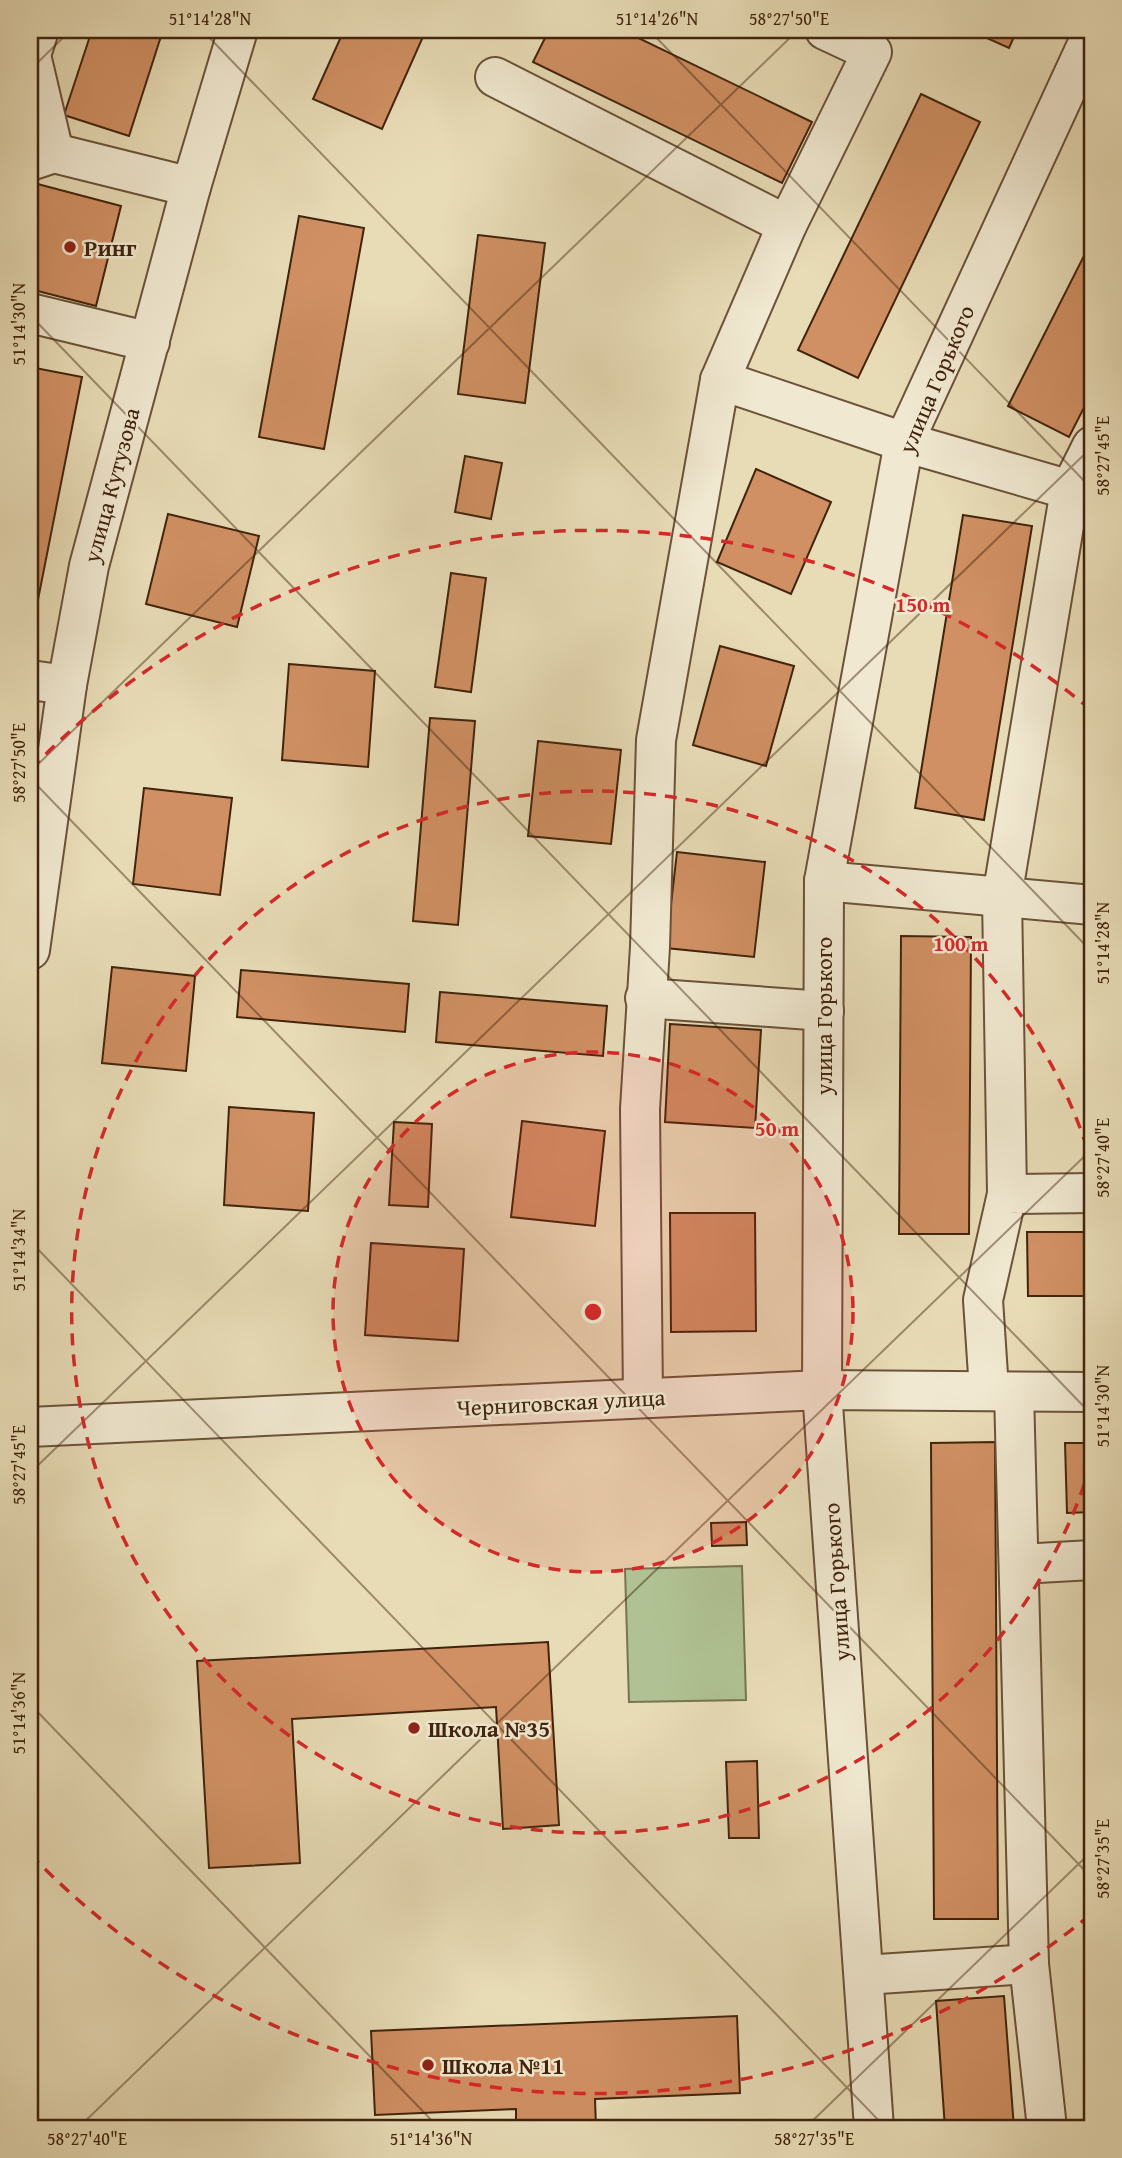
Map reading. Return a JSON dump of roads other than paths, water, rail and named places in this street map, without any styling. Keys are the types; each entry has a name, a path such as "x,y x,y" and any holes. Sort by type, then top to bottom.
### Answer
{"street":[{"path":"39,30 31,54 42,157 191,187"},
{"name":"улица Кутузова","path":"30,950 67,685 89,566 191,187 238,30"},
{"path":"643,1398 640,1108 650,947 656,740 720,380 787,225 872,52 825,30"},
{"name":"улица Горького","path":"874,2128 822,1390 824,881 904,442 1092,34"},
{"path":"495,77 787,225"},
{"path":"30,313 150,342"},
{"path":"720,380 904,442 1081,487"},
{"path":"1047,2128 1029,1964 1020,1564 1001,1391 983,1300 1007,1194 1002,898 1081,487 1092,446"},
{"path":"30,680 67,685"},
{"path":"824,881 1092,905"},
{"path":"645,998 824,1012"},
{"path":"1007,1194 1092,1193"},
{"name":"Черниговская улица","path":"30,1427 822,1390 1092,1392"},
{"path":"1020,1564 1092,1560"},
{"path":"864,1975 1029,1964"}],"place":[{"name":"Ринг","path":"70,247"},
{"name":"Школа №35","path":"414,1728"},
{"name":"Школа №11","path":"428,2065"}]}
